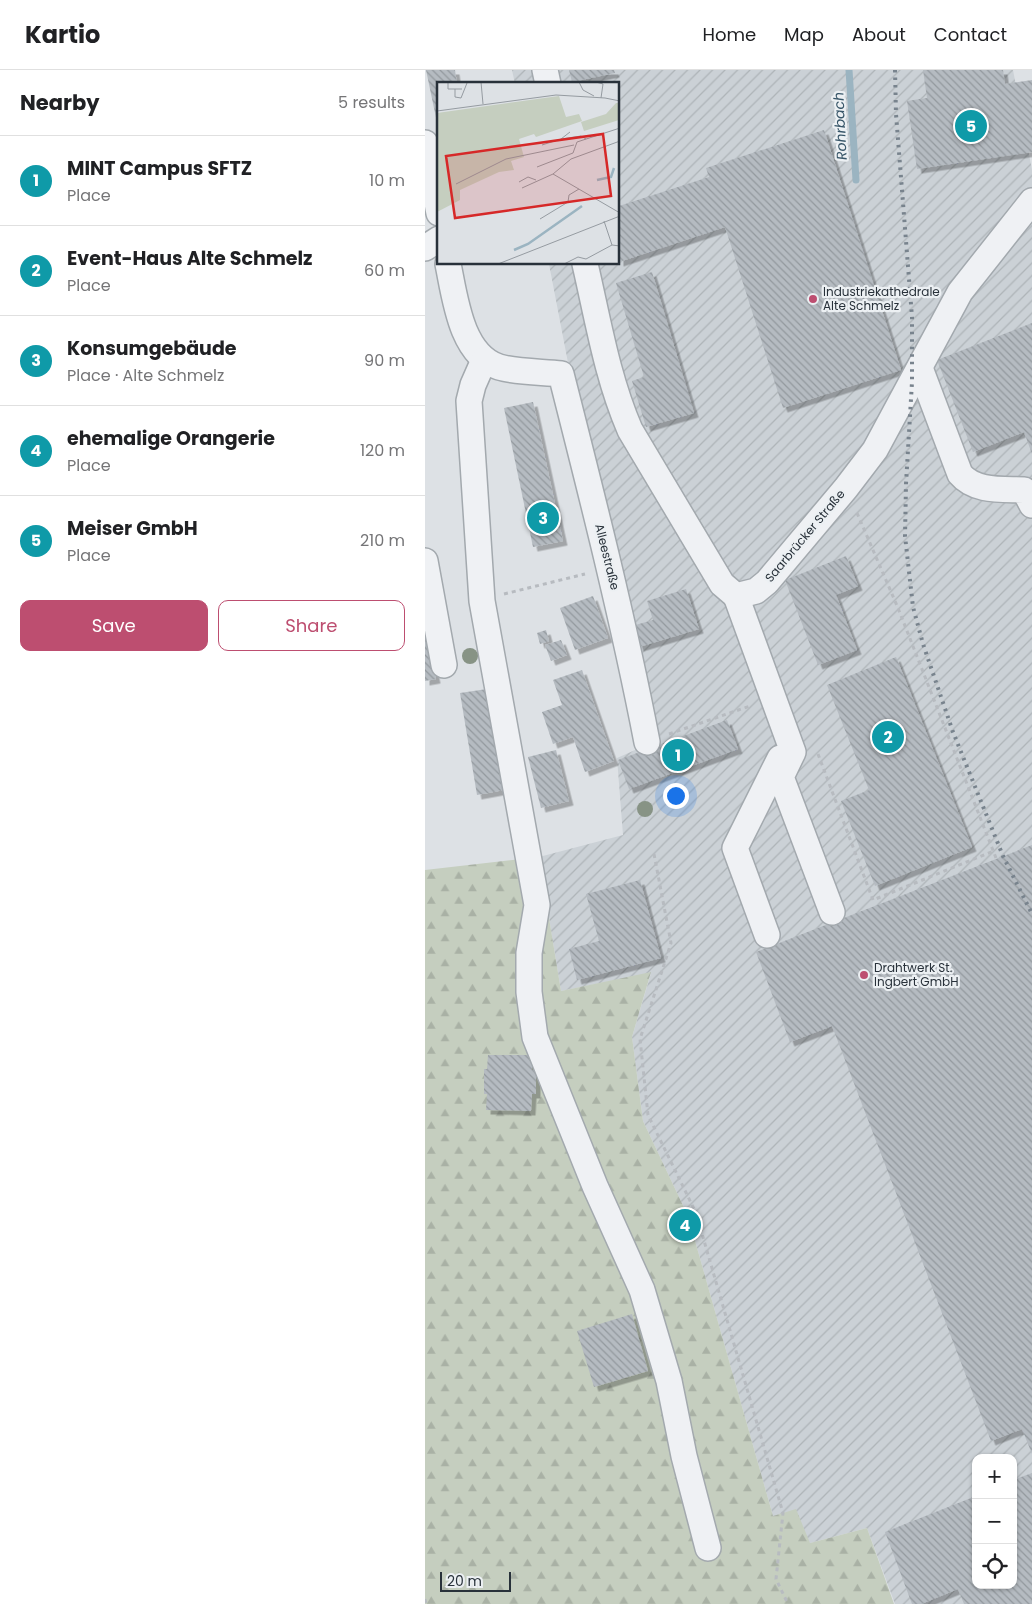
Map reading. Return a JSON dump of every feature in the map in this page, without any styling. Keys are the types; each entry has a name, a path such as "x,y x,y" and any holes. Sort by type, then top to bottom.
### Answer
{"street":[{"path":"425,143 437,203"},
{"name":"Saarbrücker Straße","path":"736,596 756,591 767,582 846,488 875,450 961,292 1032,201"},
{"path":"425,248 437,240"},
{"path":"449,265 461,320 472,345 484,360 473,385 469,400 482,601 537,905 529,953 529,992 535,1036 595,1186 642,1290 669,1381 684,1456 708,1548"},
{"path":"585,265 610,375 630,430 722,584 736,596 793,752 781,777 832,912"},
{"name":"Alleestraße","path":"484,360 500,367 561,374 610,568 647,742"},
{"path":"920,368 960,474 967,482 977,486 1024,490 1032,505"},
{"path":"425,561 444,665"},
{"path":"767,935 735,848 780,758"}],"path":[{"path":"846,488 898,608 996,858"},
{"path":"520,590 610,568"},
{"path":"647,742 773,697"},
{"path":"815,745 873,900 994,851"},
{"path":"654,854 671,943 640,1039 648,1115 697,1213 783,1513 776,1579 788,1604"},
{"path":"425,1599 426,1604"}],"shaded area":[{"path":"512,70 1013,70 1032,170 1032,1604 895,1604 867,1528 810,1543 773,1516 688,1216 643,1121 632,1037 651,973 561,991 539,857 623,835 617,758 642,747 549,265 620,265 620,82 515,82"}],"green space":[{"path":"539,857 561,991 651,972 632,1037 643,1121 688,1216 773,1516 796,1509 810,1543 867,1528 894,1604 425,1604 425,870"}],"building":[{"path":"426,70 455,70 457,82 437,82 437,122"},
{"path":"569,70 614,70 615,73 572,82"},
{"path":"923,70 1003,70 1005,84 1032,80 1032,152 917,169 907,101 927,98"},
{"name":"Industriekathedrale Alte Schmelz","path":"824,130 901,370 783,408 725,227 620,262 620,206 709,177 706,168"},
{"path":"652,272 694,413 646,427 632,381 644,377 616,283"},
{"path":"1032,323 1032,454 1024,432 973,452 937,360"},
{"path":"533,402 563,541 533,547 504,408"},
{"path":"846,556 858,586 836,595 857,650 818,665 785,580"},
{"path":"686,589 699,629 639,647 632,626 653,620 647,601"},
{"path":"593,596 608,638 575,650 560,608"},
{"path":"425,627 436,679 425,681"},
{"path":"546,630 549,641 540,644 537,633"},
{"path":"561,640 567,655 551,661 545,645"},
{"path":"896,657 972,847 875,886 841,801 869,790 827,685"},
{"path":"582,670 614,761 585,772 573,737 553,744 542,712 562,705 553,680"},
{"path":"487,689 504,790 477,795 460,693"},
{"path":"727,720 738,749 629,789 618,760"},
{"path":"556,750 569,801 541,808 528,757"},
{"path":"1032,845 1032,1454 1022,1429 991,1441 832,1026 790,1042 756,952"},
{"path":"640,880 661,958 577,980 569,949 599,941 586,894"},
{"path":"488,1055 532,1055 532,1070 536,1070 536,1094 532,1094 531,1111 486,1110 487,1094 484,1094 484,1069 487,1069"},
{"path":"632,1314 648,1371 594,1387 577,1331"},
{"path":"1032,1473 1032,1604 964,1604 958,1589 921,1604 912,1604 885,1532 972,1498 972,1589 1017,1589 1017,1479"}],"waterway":[{"name":"Rohrbach","path":"849,70 856,180"}],"railway":[{"path":"895,70 896,114 912,317 912,382 905,536 913,607 923,644 953,732 1003,856 1032,914"}],"place":[{"name":"Meiser GmbH","path":"971,126"},
{"name":"Industriekathedrale Alte Schmelz","path":"813,299"},
{"name":"Konsumgebäude","path":"543,518"},
{"name":"Event-Haus Alte Schmelz","path":"888,737"},
{"name":"MINT Campus SFTZ","path":"678,755"},
{"name":"Drahtwerk St. Ingbert GmbH","path":"864,975"},
{"name":"ehemalige Orangerie","path":"685,1225"}]}
